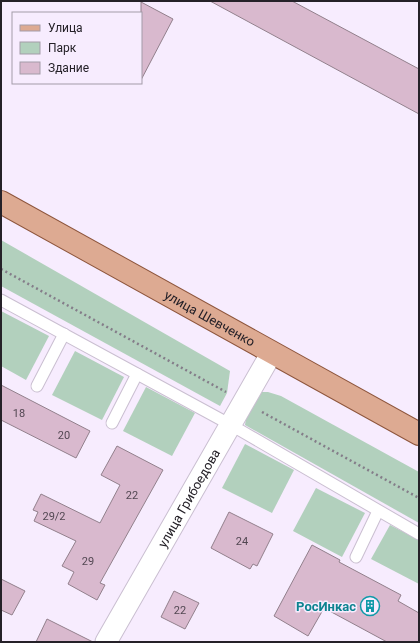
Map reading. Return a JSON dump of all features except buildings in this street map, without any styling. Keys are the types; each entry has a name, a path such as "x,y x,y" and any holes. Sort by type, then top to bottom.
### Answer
{"main road":[{"name":"улица Шевченко","path":"1,202 271,354 419,434"}],"street":[{"name":"улица Грибоедова","path":"106,642 271,354"}],"lane":[{"path":"1,300 231,425 419,534"},
{"path":"37,386 64,334"},
{"path":"112,423 138,374"},
{"path":"356,557 378,511"}],"path":[{"path":"1,269 419,498"}],"green space":[{"path":"1,240 230,371 227,393 220,406 1,286"},
{"path":"1,311 49,336 26,380 1,366"},
{"path":"75,351 124,377 102,420 52,395"},
{"path":"146,387 195,413 172,456 123,431"},
{"path":"260,392 268,392 281,396 419,472 419,523 245,425 248,404"},
{"path":"245,444 294,470 272,513 222,488"},
{"path":"316,488 365,513 342,557 293,531"},
{"path":"390,525 419,540 419,584 371,559"}],"place":[{"name":"РосИнкас","path":"370,606"}]}
